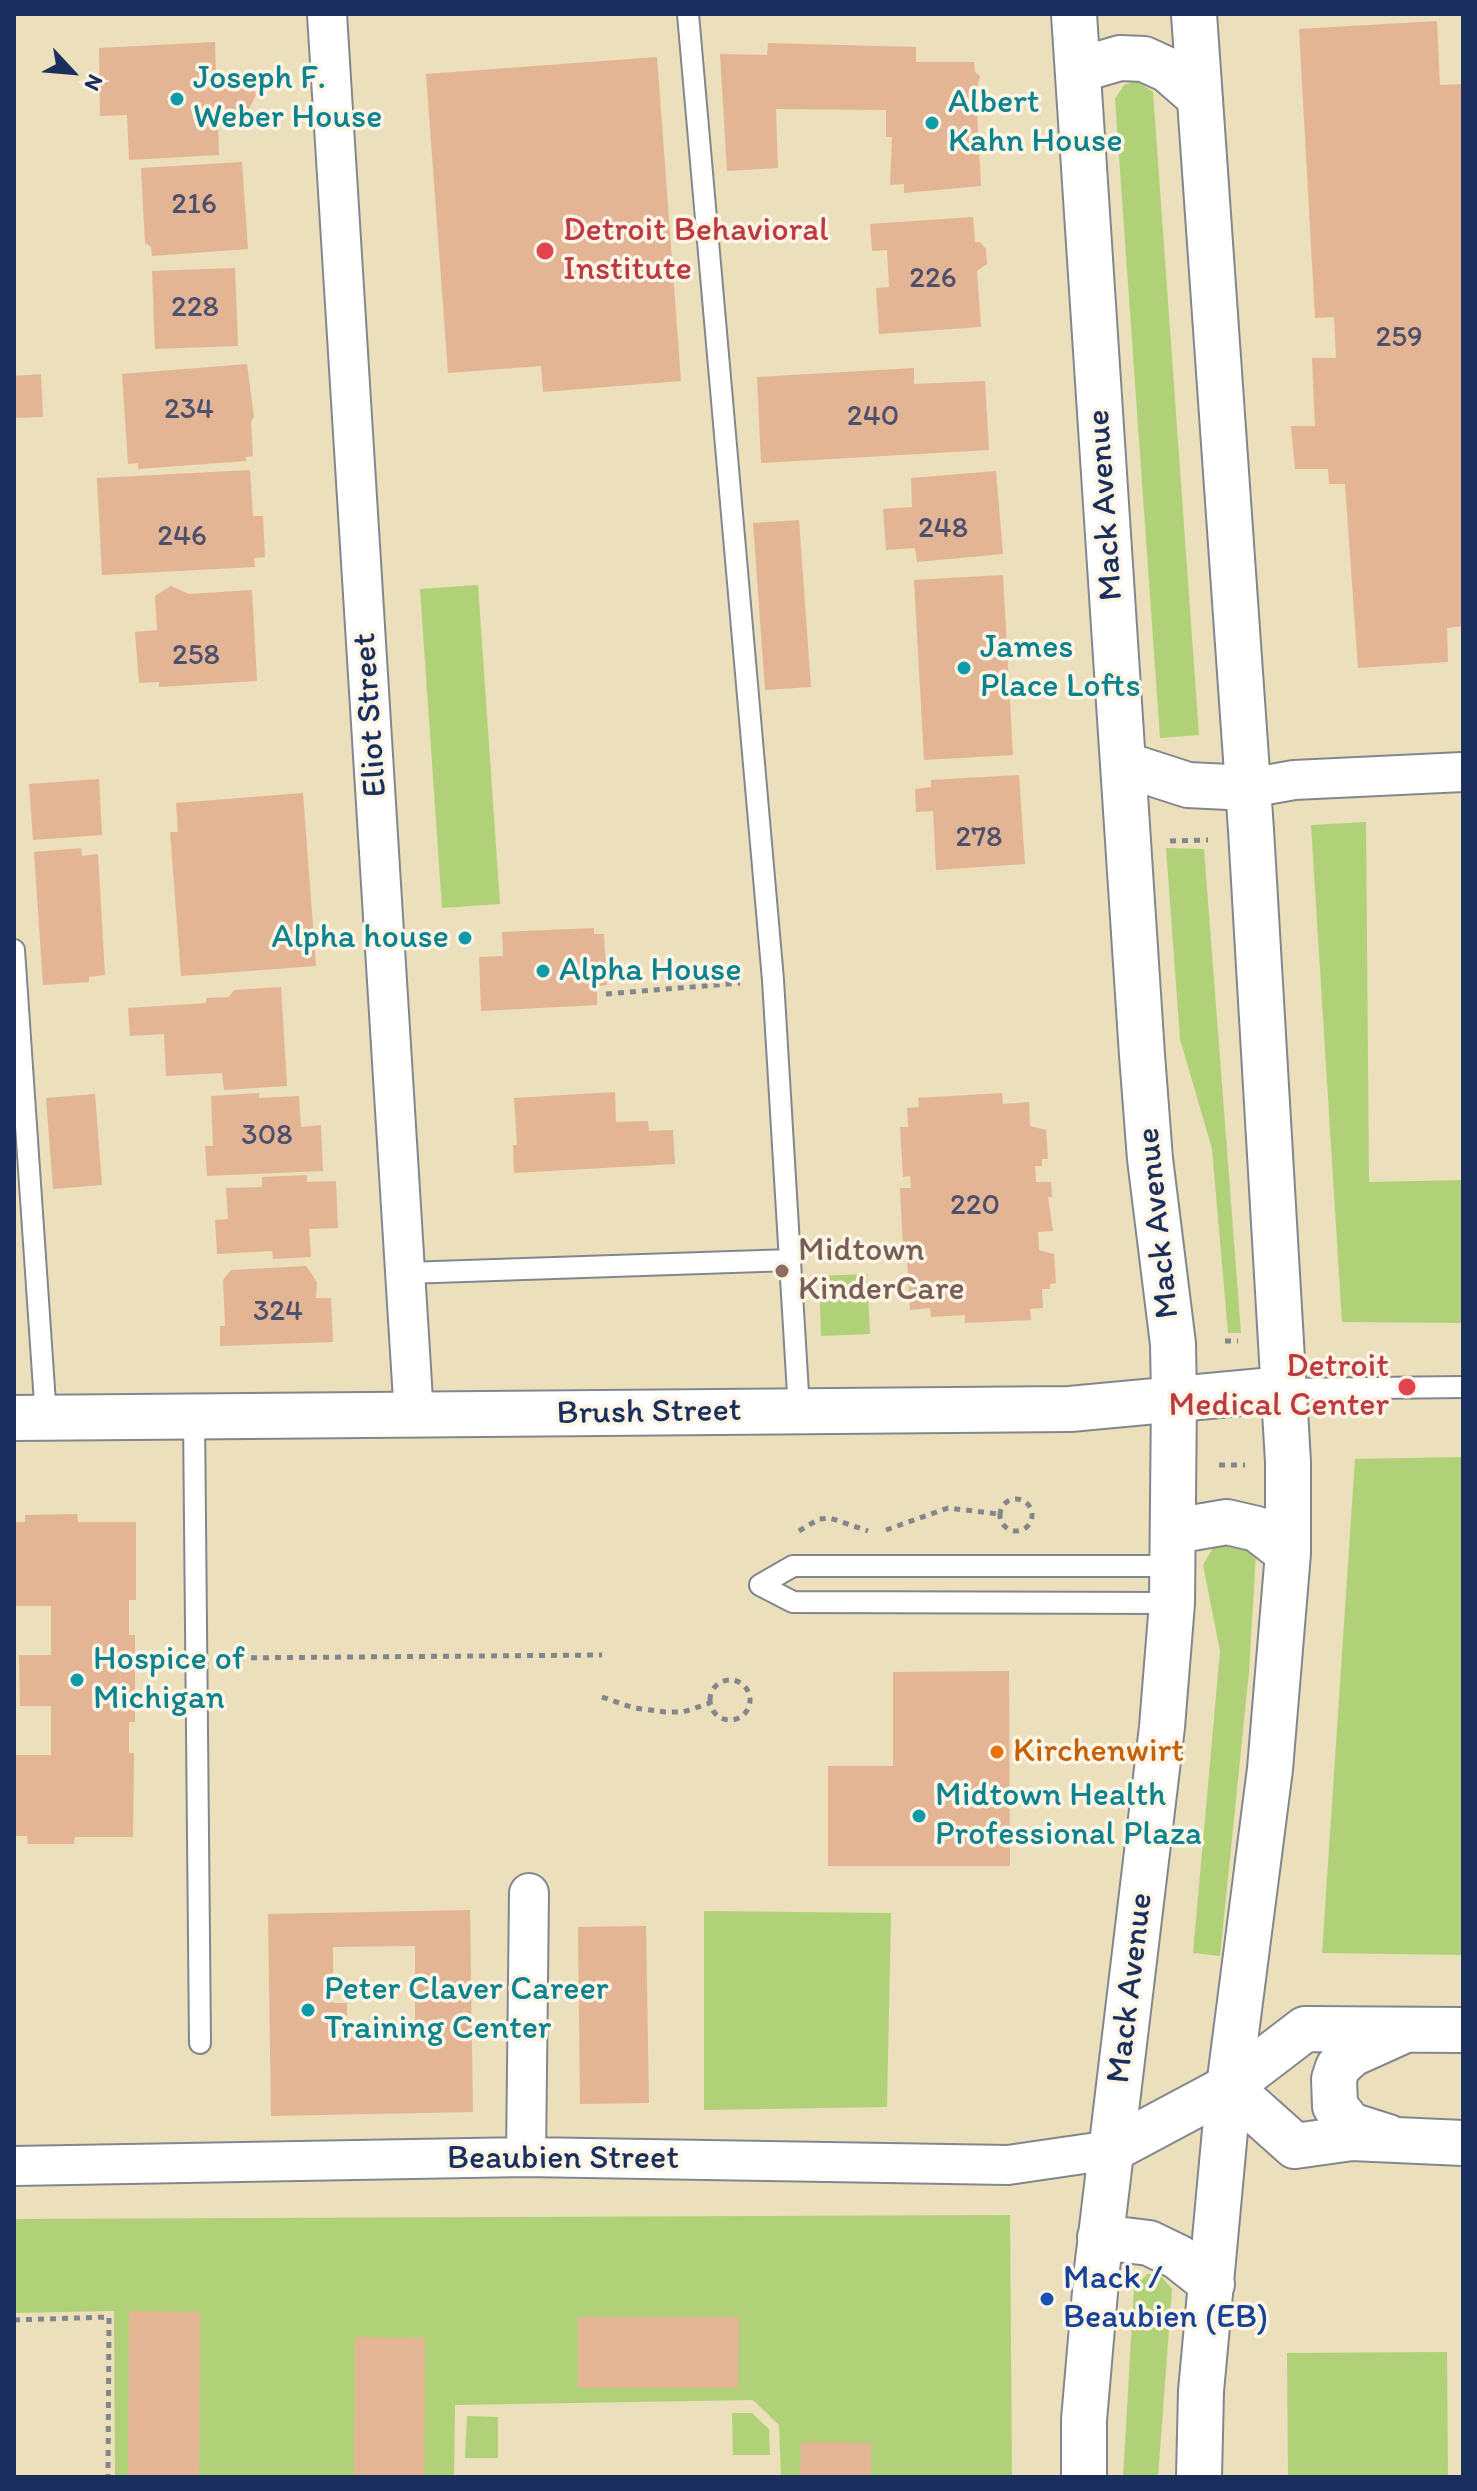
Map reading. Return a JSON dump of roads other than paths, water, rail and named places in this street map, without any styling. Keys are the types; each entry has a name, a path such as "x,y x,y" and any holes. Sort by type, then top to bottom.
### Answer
{"main road":[{"name":"Mack Avenue","path":"1074,14 1150,1159 1173,1344 1174,1397 1173,1567 1162,1727 1100,2237 1084,2420 1084,2477"},
{"path":"1194,14 1249,788 1284,1389 1288,1553 1270,1769 1229,2087 1201,2391 1199,2477"},
{"path":"1079,70 1120,58 1144,59 1168,70 1200,98"},
{"path":"1123,764 1188,785 1249,788"},
{"name":"Brush Street","path":"30,1418 1070,1409 1284,1389"},
{"path":"1173,1567 1227,1522 1257,1529 1288,1553"},
{"path":"1111,2150 1229,2087 1305,2029 1463,2030"},
{"path":"1390,2138 1350,2125 1335,2106 1334,2079 1338,2067 1352,2054 1405,2030"},
{"path":"1229,2087 1295,2146 1352,2138 1463,2143"},
{"path":"1100,2237 1149,2243 1178,2257 1212,2284"}],"street":[{"name":"Eliot Street","path":"327,14 414,1416"},
{"path":"1249,788 1294,780 1463,772"},
{"path":"526,2157 529,1893"},
{"name":"Beaubien Street","path":"14,2166 526,2157 1008,2165 1111,2150"}],"lane":[{"path":"688,14 773,980 799,1410"},
{"path":"14,950 30,1418"},
{"path":"406,1273 791,1260"},
{"path":"1284,1389 1463,1387"},
{"path":"194,1417 200,2043"},
{"path":"793,1566 1173,1567 892,1602 793,1602 760,1585 793,1566"},
{"path":"892,1567 892,1602"}],"place":[{"name":"Joseph F. Weber House","path":"177,99"},
{"name":"Albert Kahn House","path":"932,123"},
{"name":"Detroit Behavioral Institute","path":"545,251"},
{"name":"James Place Lofts","path":"964,668"},
{"name":"Alpha house","path":"465,938"},
{"name":"Alpha House","path":"543,971"},
{"name":"Midtown KinderCare","path":"782,1271"},
{"name":"Detroit Medical Center","path":"1407,1387"},
{"name":"Hospice of Michigan","path":"77,1680"},
{"name":"Kirchenwirt","path":"997,1752"},
{"name":"Midtown Health Professional Plaza","path":"919,1816"},
{"name":"Peter Claver Career Training Center","path":"308,2010"},
{"name":"Mack / Beaubien (EB)","path":"1047,2299"}]}
